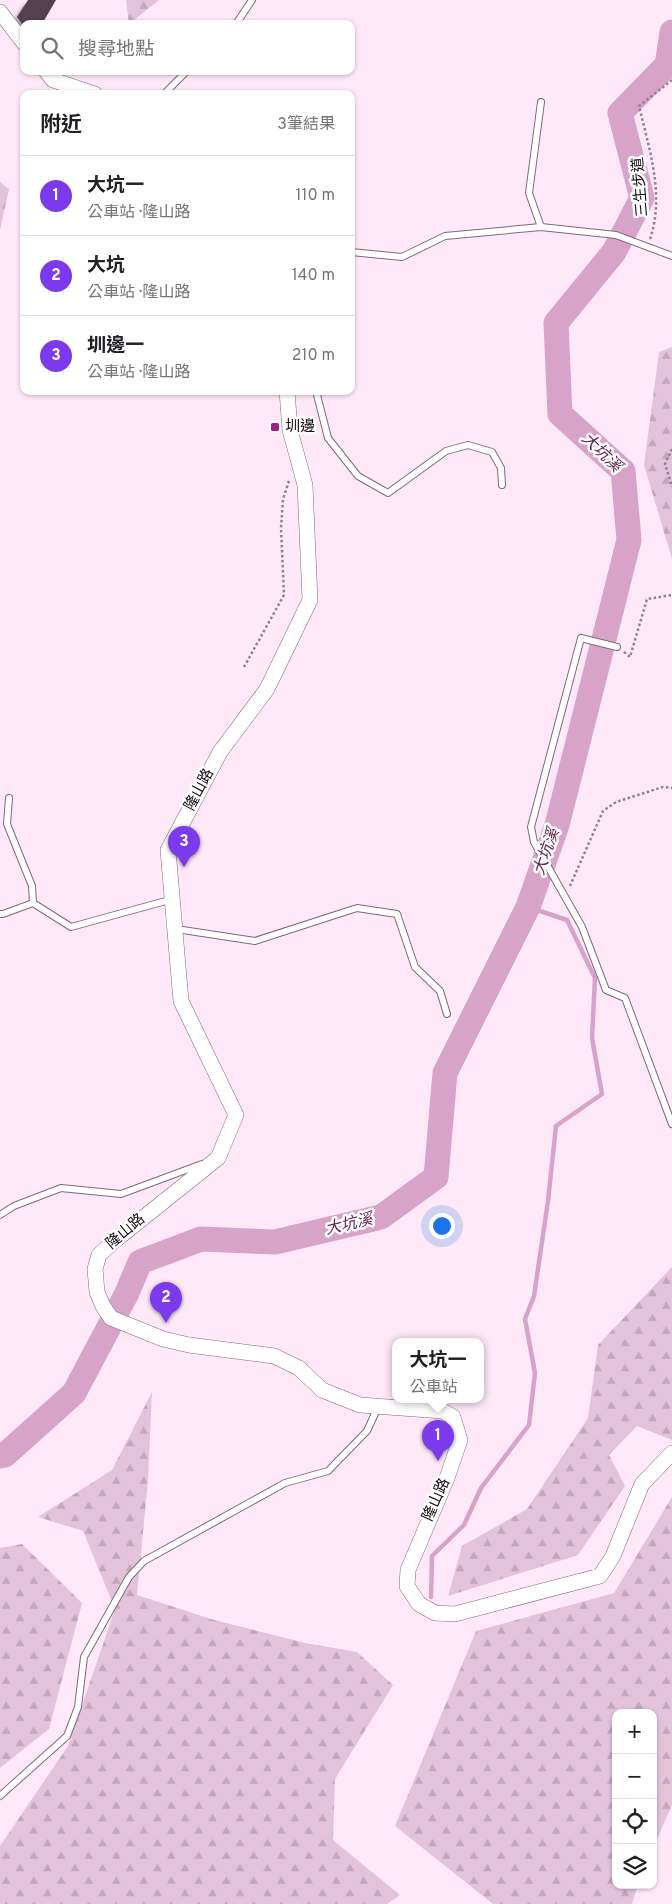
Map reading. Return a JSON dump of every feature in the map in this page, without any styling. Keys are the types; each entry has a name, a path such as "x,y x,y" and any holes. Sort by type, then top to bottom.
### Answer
{"street":[{"path":"0,13 20,37"},
{"path":"49,75 52,80 83,90"},
{"name":"隆山路","path":"287,395 290,430 305,485 310,600 267,689 220,752 168,850 182,1001 236,1115 218,1158 113,1242 99,1256 96,1269 97,1292 111,1318 146,1334 189,1345 274,1356 298,1368 322,1390 360,1405 443,1411 453,1417 460,1440 447,1478 408,1570 407,1586 419,1604 434,1613 455,1614 600,1576 613,1556 642,1484 672,1453"}],"lane":[{"path":"239,20 252,0"},
{"path":"168,90 183,75"},
{"path":"541,102 529,193 541,227"},
{"path":"355,252 402,257 446,236 541,227 616,235 672,256"},
{"path":"317,395 328,438 358,476 388,493 446,451 468,445 492,452 501,468 502,485"},
{"path":"617,647 582,638 531,827 534,842 582,927 606,990 625,998 633,1015 672,1124"},
{"path":"9,798 7,824 32,886 33,903"},
{"path":"33,903 71,928 173,899"},
{"path":"0,914 33,903"},
{"path":"176,929 255,941 357,908 397,914 415,967 440,990 447,1014"},
{"path":"0,1215 14,1206 61,1188 121,1194 218,1158"},
{"path":"0,1796 67,1736 78,1707 84,1657 129,1577 144,1561 285,1483 328,1471 367,1431 378,1406"}],"path":[{"name":"三生步道","path":"647,248 656,222 653,164 638,106 672,80"},
{"path":"672,449 665,464 672,487"},
{"path":"244,667 284,595 282,518 283,499 289,480"},
{"path":"617,647 630,656 647,599 672,594"},
{"path":"566,898 603,811 616,802 663,787 672,788"}],"green space":[{"path":"126,0 159,0 134,20 128,20"},
{"path":"0,182 9,189 0,230"},
{"path":"672,347 672,559 644,465 659,352"},
{"path":"672,1267 672,1440 637,1426 609,1455 625,1486 578,1555 448,1596 462,1546 527,1509 588,1418 598,1345"},
{"path":"152,1392 148,1480 137,1595 211,1619 305,1643 357,1652 393,1685 335,1779 333,1840 400,1895 387,1904 0,1904 0,1846 68,1746 115,1609 83,1531 38,1517 112,1470"},
{"path":"672,1497 672,1805 657,1839 657,1709 612,1709 612,1889 637,1889 632,1904 493,1904 395,1826 476,1631 614,1593"},
{"path":"22,1544 82,1603 49,1729 0,1768 0,1548"}],"building":[{"path":"28,0 56,0 44,20 20,21 17,17"}],"waterway":[{"name":"大坑溪","path":"0,1456 5,1455 74,1393 127,1293 140,1262 201,1239 275,1242 381,1217 436,1177 445,1073 528,907 557,825 629,540 623,471 560,414 556,323 614,252 642,198 620,113 667,65 672,32"},
{"path":"431,1597 432,1556 464,1525 481,1488 529,1425 535,1373 525,1319 534,1296 548,1201 556,1126 602,1094 592,1038 595,978 567,920 528,907"}],"place":[{"name":"圳邊","path":"275,427"},
{"name":"圳邊一","path":"184,867"},
{"name":"大坑","path":"166,1323"},
{"name":"大坑一","path":"438,1461"}]}
